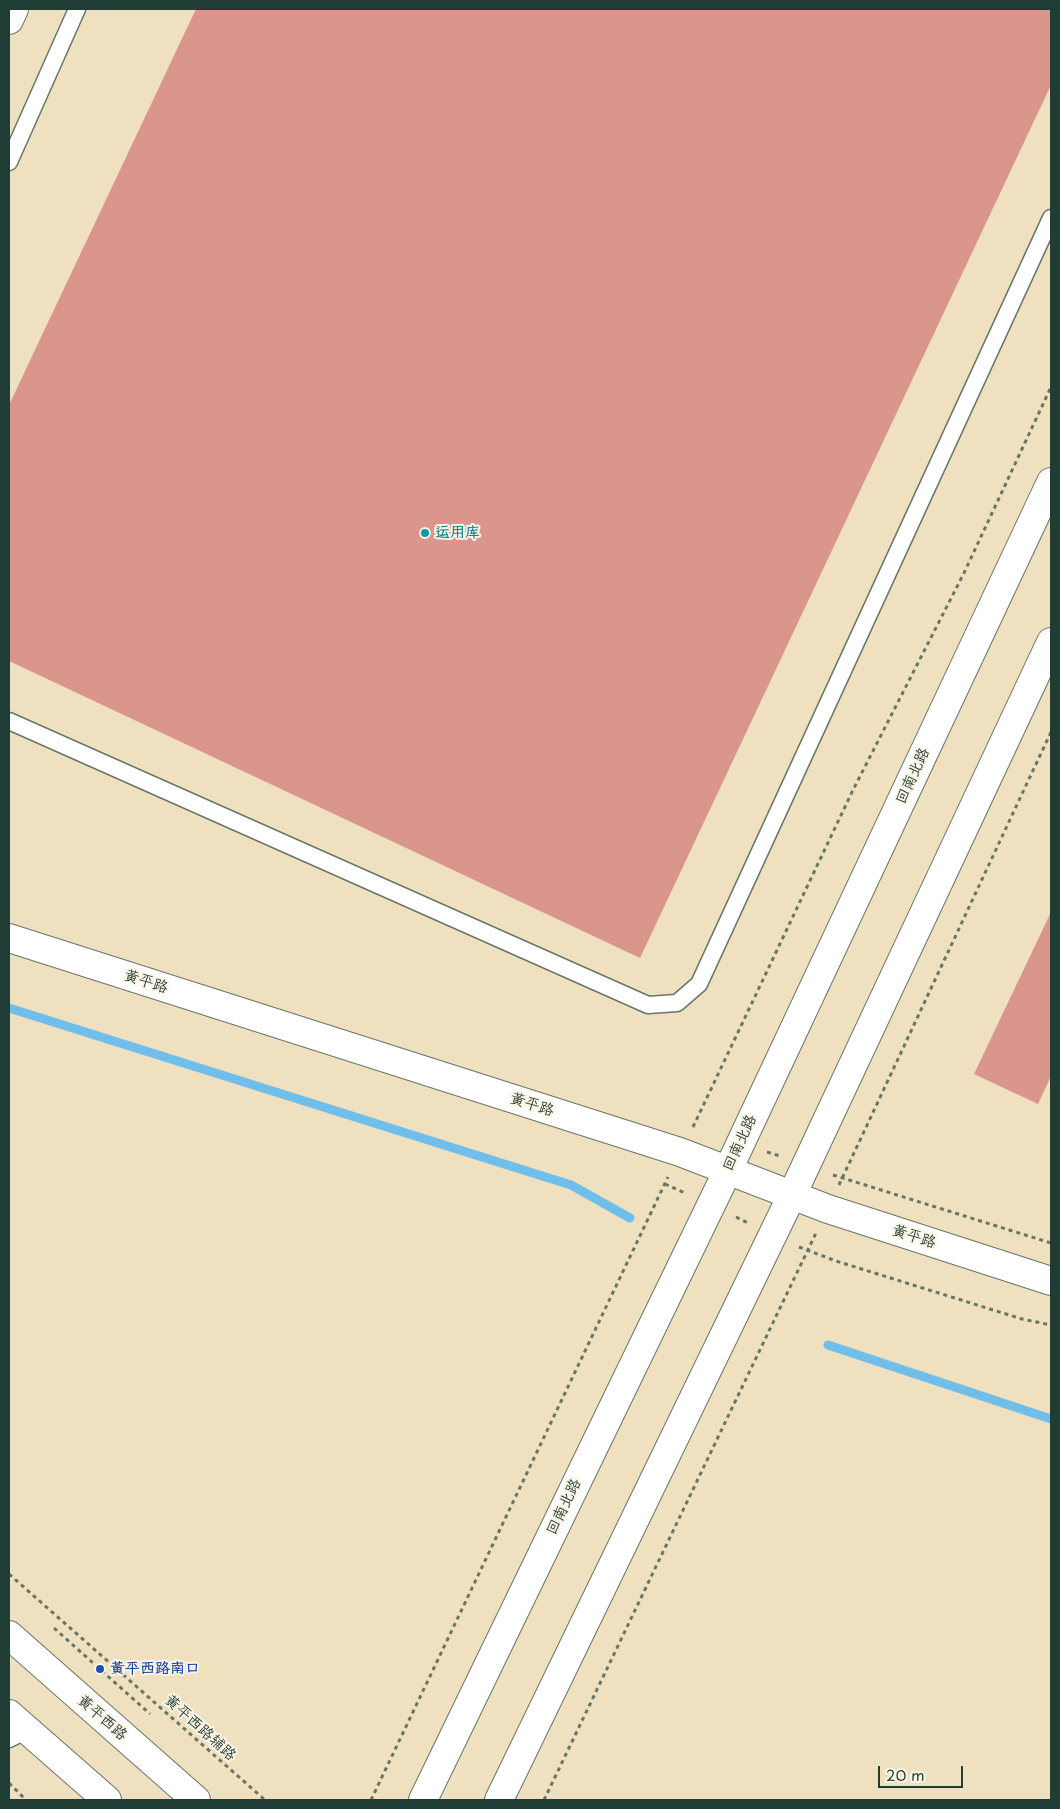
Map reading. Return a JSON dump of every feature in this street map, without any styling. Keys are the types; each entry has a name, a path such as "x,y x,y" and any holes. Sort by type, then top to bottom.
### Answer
{"main road":[{"path":"9,20 14,9"},
{"name":"回南北路","path":"423,1800 728,1170 1051,482"},
{"path":"499,1800 792,1195 1051,642"},
{"name":"黄平路","path":"9,938 647,1141 792,1195 1051,1281"},
{"name":"黄平西路","path":"9,1635 196,1800"},
{"path":"15,1728 107,1800"}],"lane":[{"path":"9,162 78,9"},
{"path":"9,721 648,1005 677,1003 699,984 1051,218"}],"path":[{"path":"711,1089 853,790 964,574 1051,387"},
{"path":"861,1138 1051,732"},
{"path":"888,1192 1051,1243"},
{"path":"371,1800 649,1218"},
{"path":"856,1267 1022,1319 1051,1325"},
{"path":"544,1800 790,1287"},
{"name":"黄平西路辅路","path":"9,1574 265,1800"},
{"path":"54,1628 150,1714"},
{"path":"100,1669 104,1665"},
{"path":"9,1783 26,1800"}],"building":[{"name":"运用库","path":"196,9 1051,9 1051,85 640,958 9,661 9,405"},
{"path":"1051,912 1051,1076 1038,1104 974,1074"}],"waterway":[{"path":"9,1008 571,1185 630,1218"},
{"path":"828,1345 1051,1419"}],"place":[{"name":"运用库","path":"425,533"},
{"name":"黄平西路南口","path":"100,1669"}]}
